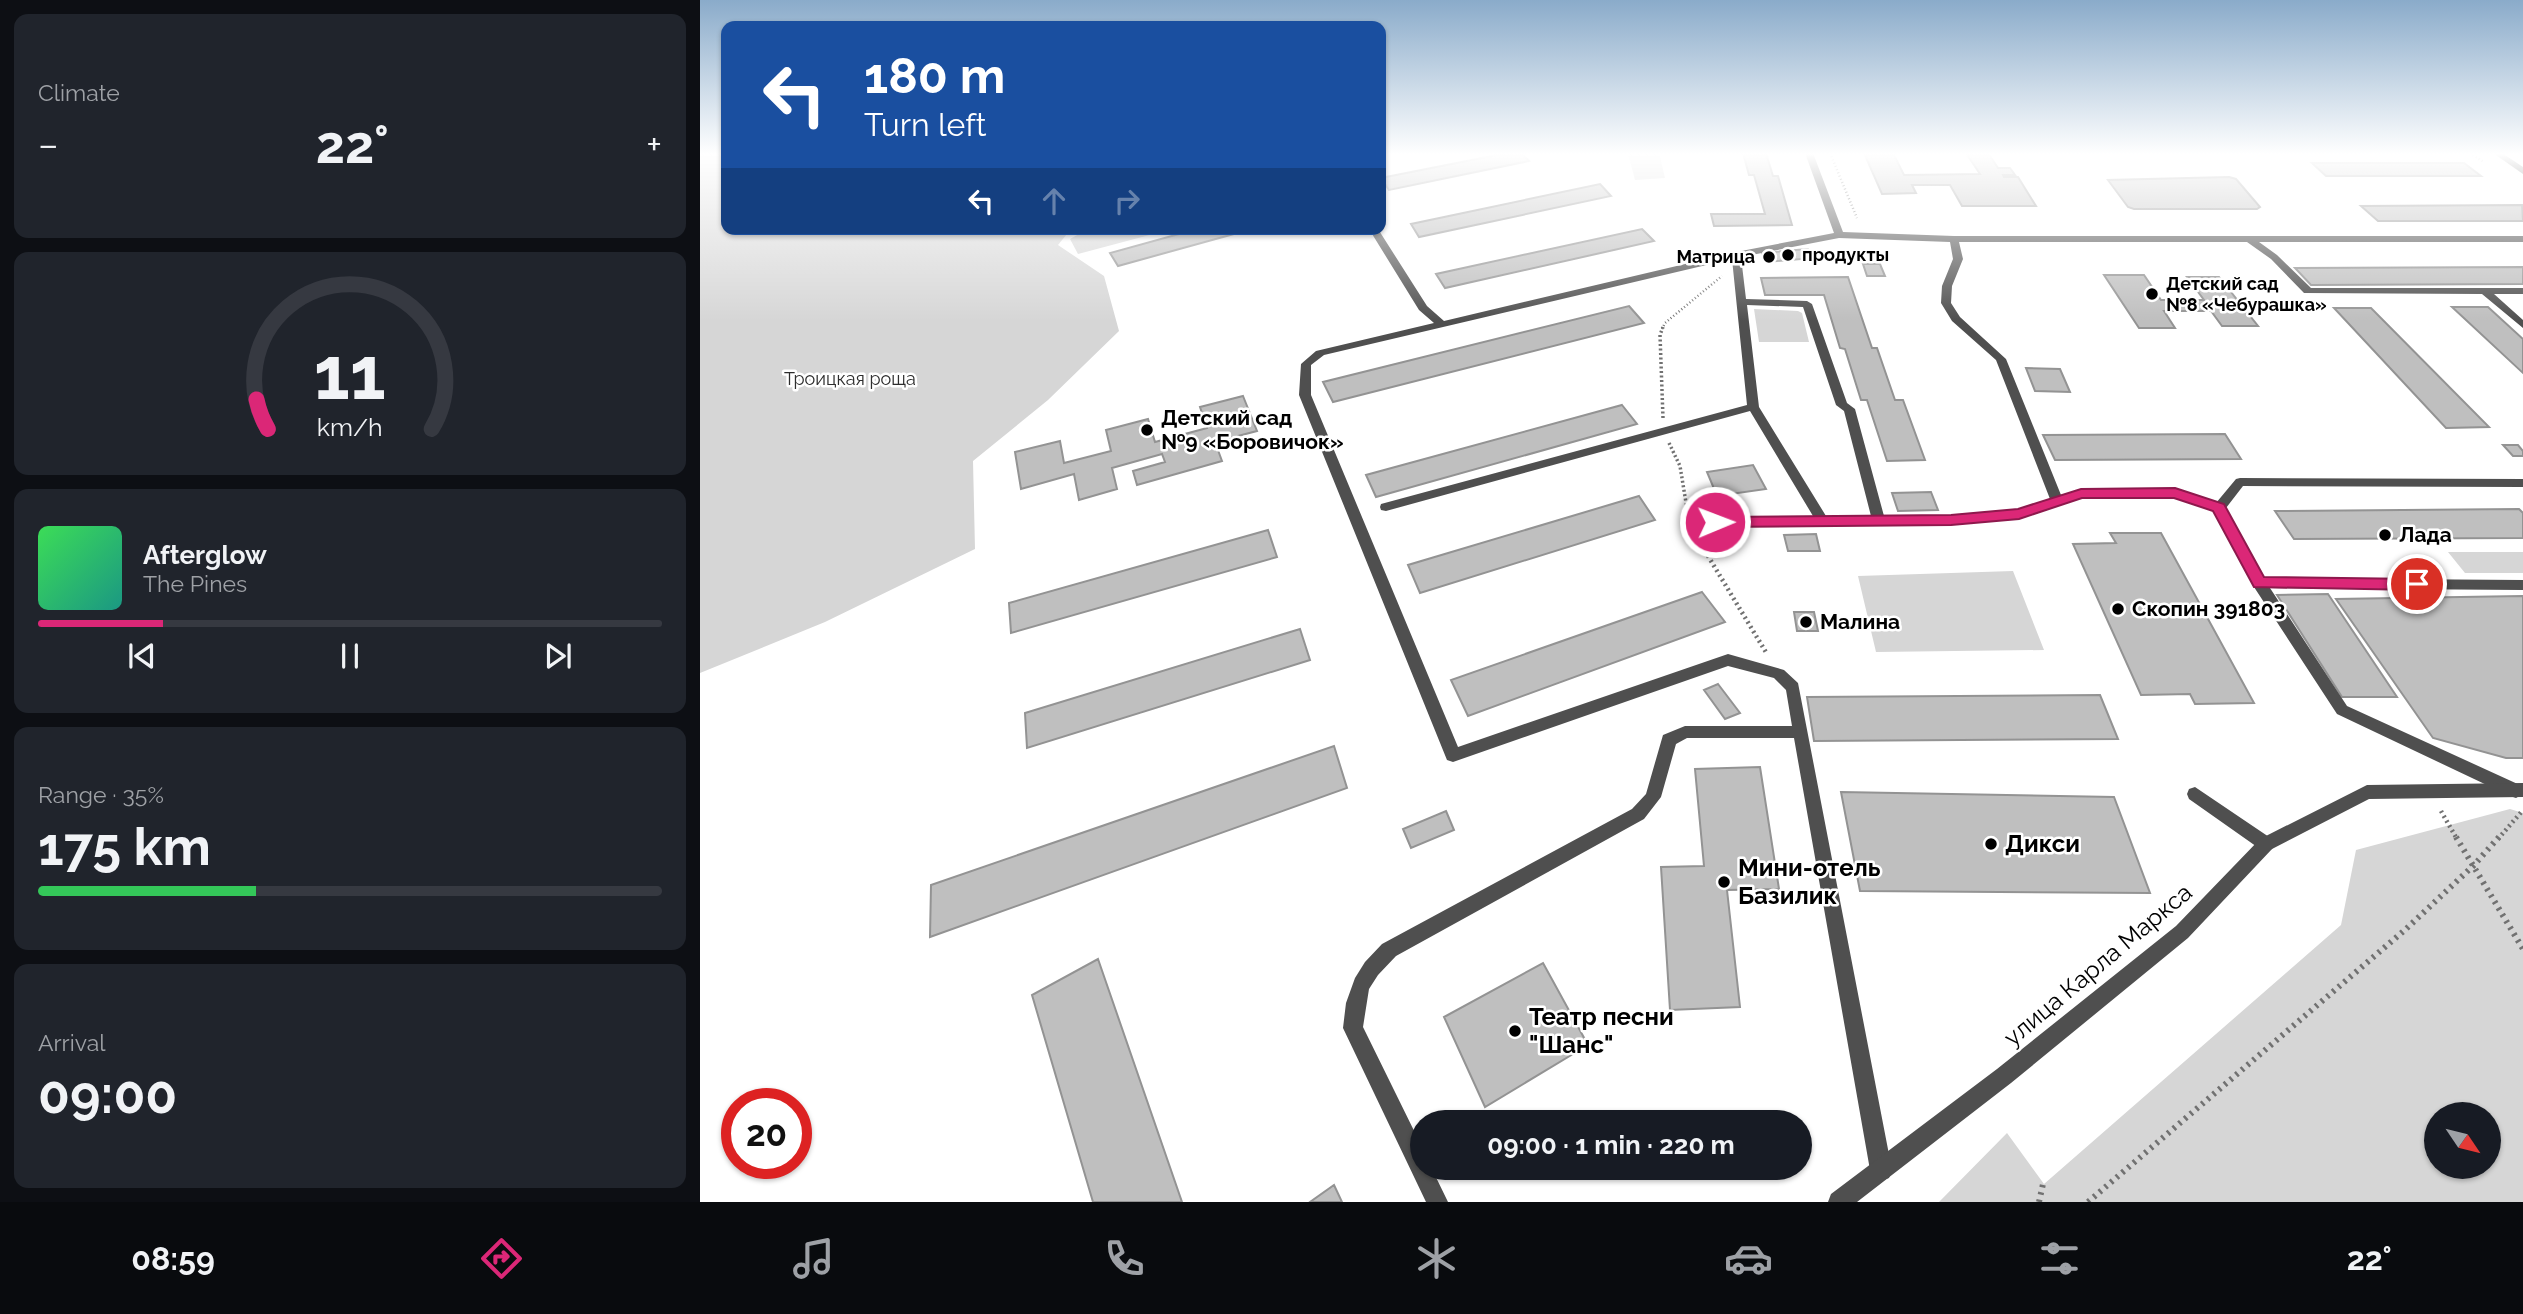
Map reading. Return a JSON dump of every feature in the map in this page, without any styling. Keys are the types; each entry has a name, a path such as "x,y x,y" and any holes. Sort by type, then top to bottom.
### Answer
{"street":[{"path":"1830,209 1839,235"},
{"path":"1377,235 1423,308 1443,324"},
{"path":"1881,1170 1793,687 1779,674 1728,660 1453,755 1305,395 1306,364 1320,354 1443,324 1839,235 1954,239 2523,239"},
{"path":"1954,239 1958,260 1947,286 1946,303 1956,319 2001,359 2057,501"},
{"path":"2249,239 2274,257 2308,291 2523,291"},
{"path":"1736,260 1753,407 1822,520"},
{"path":"2485,291 2523,325"},
{"path":"1741,302 1807,304 1822,355 1829,361 1842,405 1849,409 1879,520"},
{"path":"1386,507 1753,407"},
{"path":"2219,508 2240,482 2523,483"},
{"path":"1715,522 1951,520 2019,514 2081,494 2175,493 2219,508 2259,583 2343,710 2519,790"},
{"path":"2259,583 2523,586"},
{"path":"1437,1202 1353,1028 1354,997 1369,969 1389,950 1638,814 1653,797 1669,740 1685,732 1801,732"},
{"name":"улица Карла Маркса","path":"1839,1202 2004,1076 2182,932 2266,844 2367,792 2519,790"},
{"path":"2195,794 2266,844"}],"path":[{"path":"1853,209 1857,218"},
{"path":"1736,260 1665,323 1660,335 1664,431 1680,466 1690,527 1779,674"},
{"path":"2430,792 2523,949"},
{"path":"2088,1202 2396,938 2474,865 2523,810"},
{"path":"2039,1202 2043,1184"}],"green space":[{"name":"Троицкая роща","path":"700,209 721,209 721,235 1066,235 1058,245 1104,276 1119,331 1048,400 973,461 975,549 825,622 700,673"},
{"path":"1077,235 1149,235 1078,254 1070,239"},
{"path":"1754,309 1802,313 1809,342 1759,342"},
{"path":"2448,552 2523,552 2523,573 2465,573"},
{"path":"2013,571 2044,650 1876,652 1858,576"},
{"path":"2510,809 2523,813 2523,1202 1939,1202 2007,1133 2044,1184 2341,925 2356,850"}],"building":[{"path":"1481,209 1550,209 1419,237 1411,224"},
{"path":"1764,209 1787,209 1792,225 1714,226 1711,214 1765,214"},
{"path":"2365,209 2522,209 2523,221 2378,221"},
{"path":"1642,229 1654,241 1445,288 1436,274"},
{"path":"1175,235 1230,235 1118,266 1110,253"},
{"name":"продукты","path":"1808,249 1814,258 1766,262 1762,253"},
{"path":"1863,264 1880,264 1885,276 1867,276"},
{"path":"2523,267 2523,284 2311,285 2295,268"},
{"path":"2104,275 2144,275 2161,300 2204,300 2187,277 2219,277 2258,326 2222,326 2211,311 2164,311 2175,328 2139,328"},
{"path":"1848,277 1872,348 1877,348 1895,400 1903,400 1925,460 1887,461 1867,400 1861,400 1845,349 1840,348 1824,295 1765,295 1761,278"},
{"path":"1629,306 1644,323 1333,402 1323,382"},
{"path":"2452,307 2488,307 2523,339 2523,373"},
{"path":"2334,308 2371,308 2489,427 2446,428"},
{"path":"2026,368 2060,369 2070,392 2035,391"},
{"path":"1243,396 1257,431 1215,442 1222,461 1137,485 1133,471 1165,462 1162,454 1112,468 1117,489 1079,500 1074,474 1021,489 1015,452 1060,441 1064,463 1111,451 1106,430 1148,419 1155,442 1207,428 1200,407"},
{"path":"1622,405 1637,424 1376,497 1366,475"},
{"path":"2225,434 2241,459 2055,460 2043,435"},
{"path":"2503,445 2518,445 2523,456 2513,456"},
{"path":"1753,465 1766,489 1717,496 1707,472"},
{"path":"1931,492 1938,510 1898,511 1892,493"},
{"path":"1639,496 1655,520 1420,593 1408,565"},
{"path":"2519,509 2523,513 2523,538 2294,539 2275,511"},
{"path":"1268,530 1277,557 1011,633 1009,603"},
{"path":"2110,533 2161,533 2254,703 2195,704 2190,694 2141,695 2073,544 2116,543"},
{"path":"1816,534 1820,551 1788,551 1784,535"},
{"path":"1702,592 1725,622 1468,716 1451,680"},
{"path":"2328,594 2397,697 2342,697 2277,595"},
{"path":"2523,596 2523,758 2506,758 2433,738 2336,599"},
{"name":"Малина","path":"1794,612 1814,612 1818,631 1797,631"},
{"path":"1300,629 1310,660 1027,748 1025,713"},
{"path":"1718,684 1740,713 1725,719 1704,690"},
{"path":"2100,695 2118,739 1814,741 1807,697"},
{"path":"1334,746 1347,788 930,937 931,885"},
{"path":"1760,767 1779,889 1727,890 1740,1007 1670,1010 1661,867 1704,866 1695,769"},
{"name":"Дикси","path":"1841,792 2114,797 2150,893 1860,891"},
{"path":"1446,811 1454,830 1411,848 1403,829"},
{"path":"1098,959 1182,1202 1093,1202 1032,995"},
{"name":"Театр песни \"Шанс\"","path":"1543,963 1588,1045 1485,1107 1444,1017"},
{"path":"1334,1185 1342,1202 1310,1202"}],"place":[{"name":"продукты","path":"1788,255"},
{"name":"Матрица","path":"1769,257"},
{"name":"Детский сад №8 «Чебурашка»","path":"2152,294"},
{"name":"Детский сад №9 «Боровичок»","path":"1147,430"},
{"name":"Лада","path":"2385,535"},
{"name":"Скопин 391803","path":"2118,609"},
{"name":"Малина","path":"1806,622"},
{"name":"Дикси","path":"1991,844"},
{"name":"Мини-отель Базилик","path":"1724,882"},
{"name":"Театр песни \"Шанс\"","path":"1515,1031"}],"route":[{"path":"1715,522 1951,520 2019,514 2081,494 2175,493 2219,508 2259,583 2417,584"}]}
